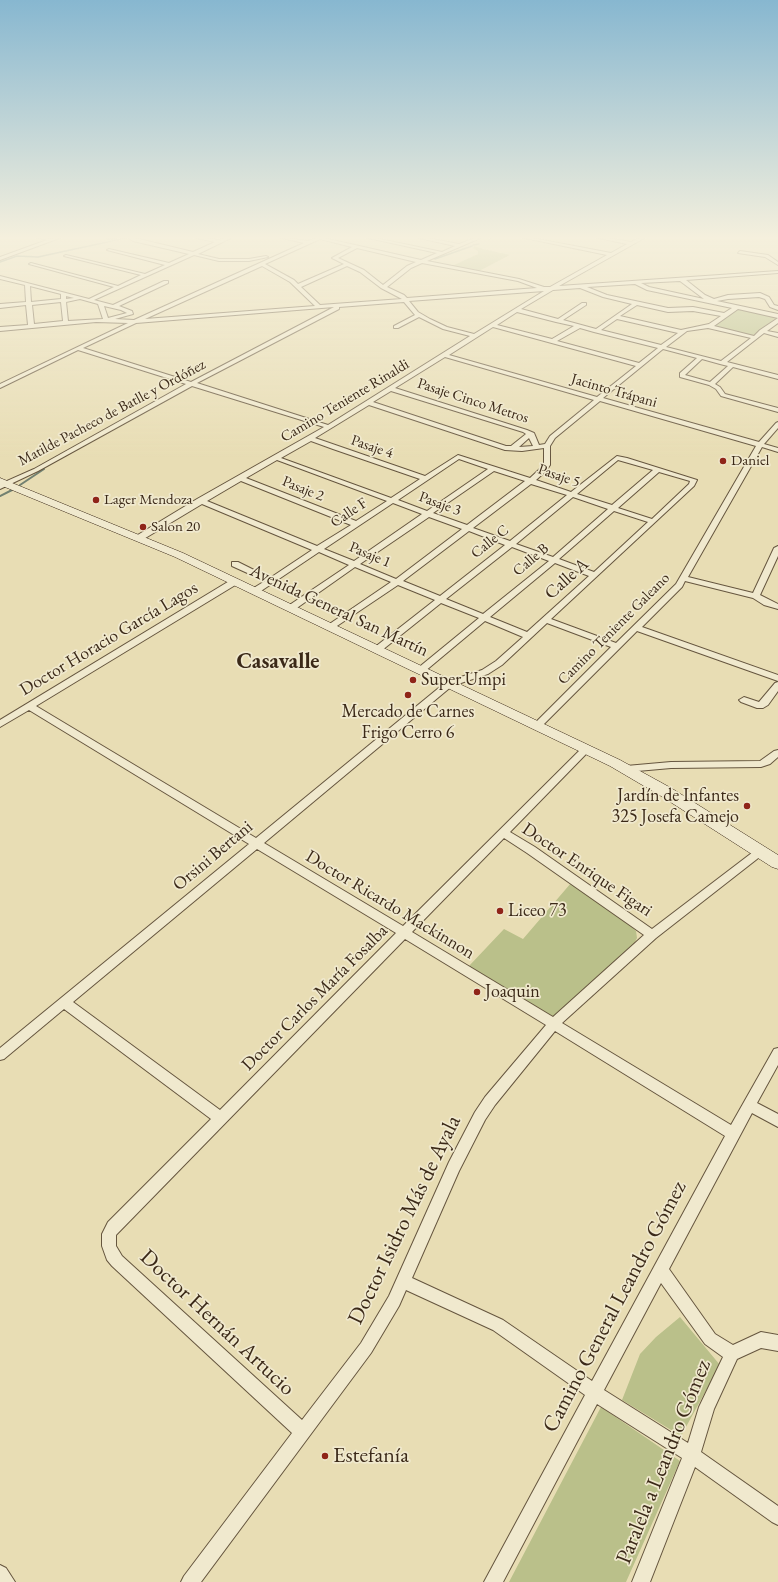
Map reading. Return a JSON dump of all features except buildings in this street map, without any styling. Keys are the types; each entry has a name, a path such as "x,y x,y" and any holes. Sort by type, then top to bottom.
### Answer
{"main road":[{"name":"Avenida General San Martín","path":"2,484 139,538 378,649 586,749 626,769 778,862"}],"street":[{"path":"30,310 31,326"},
{"path":"64,310 66,323"},
{"path":"102,310 106,320"},
{"path":"106,320 130,314 126,310"},
{"path":"0,386 161,310"},
{"path":"0,329 106,320 134,322 284,310"},
{"name":"Matilde Pacheco de Batlle y Ordóñez","path":"2,484 36,470 333,310"},
{"path":"414,310 418,315 445,328 475,336"},
{"path":"517,310 778,377"},
{"name":"Camino Teniente Rinaldi","path":"139,538 200,501 330,427 517,310"},
{"path":"558,321 575,310"},
{"path":"596,331 626,310"},
{"path":"667,310 679,310"},
{"path":"698,310 724,315"},
{"path":"708,326 732,310"},
{"path":"750,310 778,316"},
{"path":"768,314 774,310"},
{"path":"396,327 418,315"},
{"path":"616,317 682,332"},
{"path":"722,362 753,337 778,320"},
{"path":"492,325 640,365"},
{"path":"553,341 578,326"},
{"path":"331,627 397,582 532,481 544,470 547,465 547,446 556,432 682,332 687,329 708,326 753,337"},
{"path":"762,331 778,335"},
{"path":"78,348 330,427"},
{"name":"Jacinto Trápani","path":"444,356 778,450"},
{"path":"701,357 682,374 682,376 711,384 718,388 723,395 778,410"},
{"path":"711,384 732,365"},
{"name":"Pasaje Cinco Metros","path":"392,389 532,434 532,438 537,447"},
{"path":"369,403 512,449 547,446"},
{"name":"Camino Teniente Galeano","path":"537,726 662,603 683,578 760,445 778,424"},
{"path":"512,449 528,436 529,433"},
{"name":"Pasaje 4","path":"310,438 335,448 425,478"},
{"name":"Calle F","path":"255,591 458,457"},
{"name":"Pasaje 5","path":"458,457 652,522"},
{"name":"Pasaje 3","path":"276,458 595,575"},
{"name":"Calle C","path":"378,649 511,544 615,459 620,458 658,469"},
{"path":"291,608 493,469"},
{"name":"Calle A","path":"449,684 490,670 529,636 692,485 694,480 658,469"},
{"name":"Calle B","path":"421,670 554,560 658,469"},
{"name":"Pasaje 2","path":"240,478 356,524"},
{"name":"Pasaje 1","path":"200,501 529,636"},
{"path":"756,596 778,548"},
{"path":"235,564 271,580"},
{"path":"683,578 756,596 767,603 778,607"},
{"name":"Doctor Horacio García Lagos","path":"0,724 234,582"},
{"path":"546,620 618,647"},
{"path":"637,628 778,678"},
{"name":"Orsini Bertani","path":"0,1055 449,684"},
{"path":"744,700 760,706 765,704 778,685"},
{"name":"Doctor Ricardo Mackinnon","path":"30,706 733,1134"},
{"name":"Doctor Carlos María Fosalba","path":"108,1240 113,1227 586,749"},
{"path":"626,769 671,765 760,764 767,762 777,753"},
{"name":"Doctor Enrique Figari","path":"503,833 531,850 652,935"},
{"name":"Doctor Isidro Más de Ayala","path":"190,1582 366,1348 391,1307 454,1166 480,1116 553,1024 652,935 761,852"},
{"path":"64,1002 220,1118"},
{"name":"Camino General Leandro Gómez","path":"493,1582 660,1269 778,1053"},
{"path":"749,1105 778,1121"},
{"name":"Doctor Hernán Artucio","path":"108,1240 112,1255 117,1261 303,1432"},
{"path":"660,1269 710,1338 732,1354"},
{"path":"403,1281 498,1326 594,1392 692,1455 778,1516"},
{"name":"Paralela a Leandro Gómez","path":"641,1582 692,1455 707,1407 732,1354 761,1340 774,1341 778,1343"},
{"path":"0,1574 6,1582"}],"green space":[{"path":"737,310 776,317 752,336 715,327 713,325"},
{"path":"571,883 629,924 636,931 637,938 632,948 554,1016 551,1016 469,966 504,929 523,939"},
{"path":"680,1317 720,1365 681,1436 622,1400 640,1354 656,1337"},
{"path":"601,1407 680,1461 626,1582 509,1582"}],"waterway":[{"path":"20,485 44,469"},
{"path":"0,496 12,490"}],"place":[{"name":"Daniel","path":"723,461"},
{"name":"Lager Mendoza","path":"96,500"},
{"name":"Salon 20","path":"143,527"},
{"name":"Super Umpi","path":"413,680"},
{"name":"Mercado de Carnes Frigo Cerro 6","path":"408,695"},
{"name":"Jardín de Infantes 325 Josefa Camejo","path":"747,806"},
{"name":"Liceo 73","path":"500,911"},
{"name":"Joaquin","path":"477,992"},
{"name":"Estefanía","path":"325,1456"}],"district":[{"name":"Casavalle","path":"278,662"}]}
